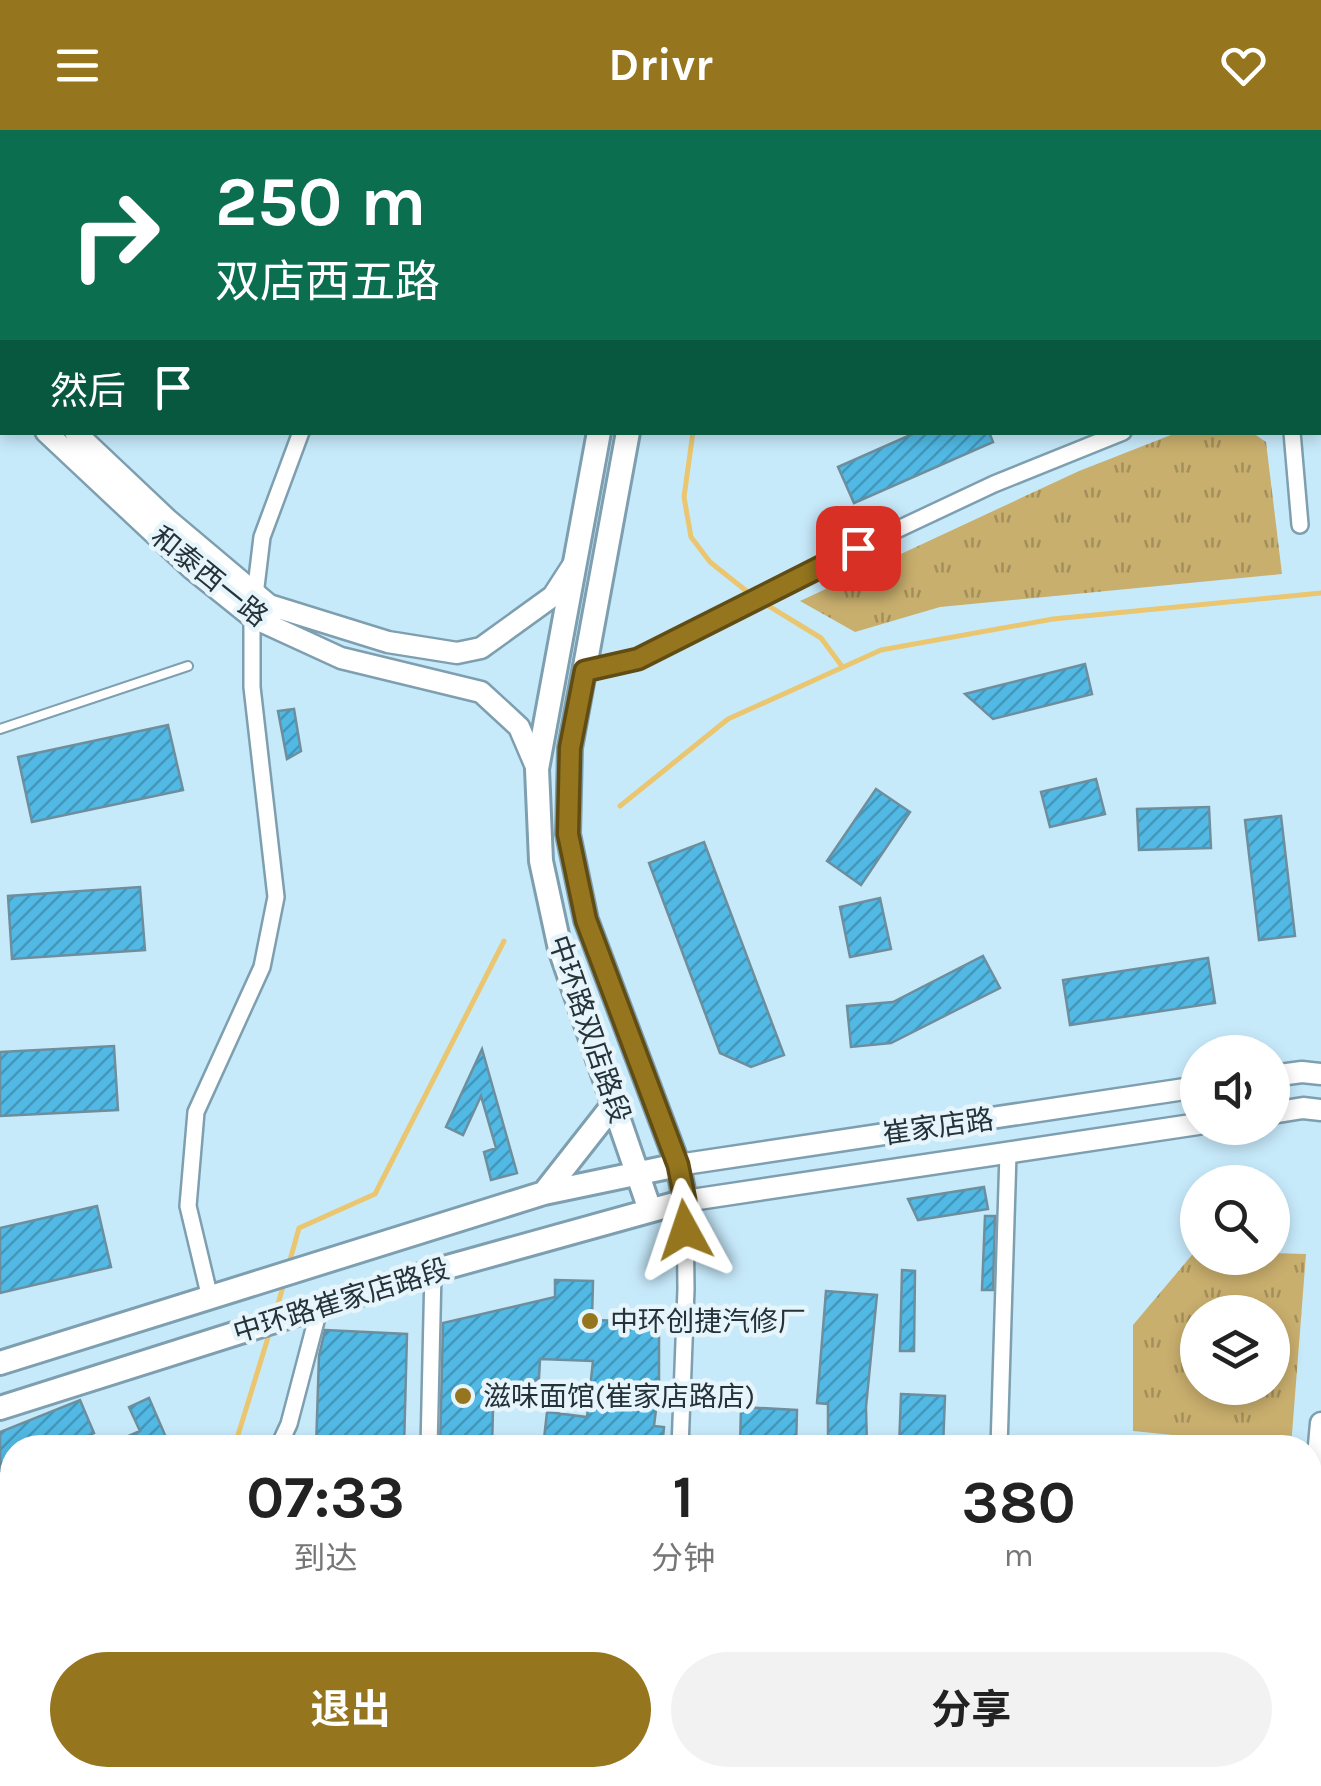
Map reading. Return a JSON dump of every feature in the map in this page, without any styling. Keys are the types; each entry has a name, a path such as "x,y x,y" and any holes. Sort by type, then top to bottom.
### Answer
{"main road":[{"name":"中环路双店路段","path":"598,435 537,769 541,861 560,949 650,1210"},
{"name":"中环路双店路段","path":"627,435 570,748 568,834 586,920 678,1165 685,1200"},
{"path":"544,1193 614,1104"},
{"name":"中环路崔家店路段","path":"0,1363 544,1193 678,1165"},
{"name":"中环路崔家店路段","path":"0,1408 433,1271 685,1200"}],"street":[{"name":"和泰西一路","path":"49,435 192,568 341,658 482,692 519,727 537,769"},
{"name":"和泰西一路","path":"79,435 254,606 269,605 388,642 457,654 481,648 553,596 576,560"},
{"path":"210,1298 188,1206 196,1112 262,967 276,896 252,686 254,606 262,537 300,435"},
{"path":"585,671 638,659 790,580 994,484 1116,435"},
{"path":"1292,435 1300,525"},
{"path":"1290,1074 1321,1074"},
{"name":"崔家店路","path":"678,1165 1180,1091"},
{"path":"1290,1110 1321,1110"},
{"name":"崔家店路","path":"685,1200 1180,1127"},
{"path":"999,1435 1008,1154"},
{"path":"680,1435 685,1200"},
{"path":"429,1435 433,1271"},
{"path":"284,1435 314,1308"}],"lane":[{"path":"0,729 188,666"}],"green space":[{"path":"1171,435 1256,435 1266,442 1282,574 940,607 855,632 800,601 1079,471"},
{"path":"1290,1254 1306,1254 1292,1435 1172,1435 1133,1431 1133,1325 1180,1269 1180,1275 1290,1275"}],"building":[{"path":"910,435 990,435 993,442 854,503 838,467"},
{"path":"1085,664 1092,694 993,719 965,694"},
{"path":"294,709 301,751 287,759 278,711"},
{"path":"168,725 183,790 32,822 18,757"},
{"path":"1096,779 1105,814 1050,827 1041,792"},
{"path":"876,789 910,812 861,885 827,861"},
{"path":"1209,807 1211,848 1139,850 1137,809"},
{"path":"1281,816 1295,936 1259,940 1245,820"},
{"path":"704,842 784,1055 751,1067 720,1053 649,863"},
{"path":"140,887 145,950 12,959 8,896"},
{"path":"880,898 891,949 850,957 840,907"},
{"path":"983,956 1000,988 891,1043 851,1047 847,1006 893,1002"},
{"path":"1208,958 1215,1003 1070,1025 1063,980"},
{"path":"114,1046 118,1110 0,1116 0,1052"},
{"path":"482,1049 517,1173 491,1180 484,1152 496,1148 481,1096 463,1135 446,1127"},
{"path":"984,1187 988,1209 918,1220 908,1199"},
{"path":"97,1206 111,1267 0,1293 0,1228"},
{"path":"985,1216 995,1216 993,1290 982,1290"},
{"path":"902,1270 915,1271 914,1351 900,1351"},
{"path":"555,1280 593,1281 592,1320 659,1322 659,1385 654,1426 664,1427 663,1435 544,1435 547,1412 587,1417 593,1361 540,1359 539,1378 493,1409 492,1435 440,1435 443,1323 555,1297"},
{"path":"826,1291 877,1295 867,1435 828,1435 828,1404 817,1403"},
{"path":"325,1330 407,1334 404,1435 316,1435 319,1356"},
{"path":"901,1394 945,1396 944,1435 899,1435"},
{"path":"149,1398 165,1435 131,1435 140,1431 129,1407"},
{"path":"80,1400 94,1433 0,1435"},
{"path":"741,1407 797,1410 796,1435 740,1435"}],"waterway":[{"path":"693,435 684,497 691,537 710,562 754,597 821,638 841,665"},
{"path":"620,806 728,719 881,650 1053,619 1321,593"},
{"path":"288,1267 299,1228 375,1194 504,941"},
{"path":"276,1311 284,1283"},
{"path":"238,1435 270,1331"}],"place":[{"name":"中环创捷汽修厂","path":"590,1321"},
{"name":"滋味面馆(崔家店路店)","path":"463,1396"}],"route":[{"path":"685,1230 685,1200 678,1165 586,920 568,834 570,748 585,671 638,659 858,548"}]}
